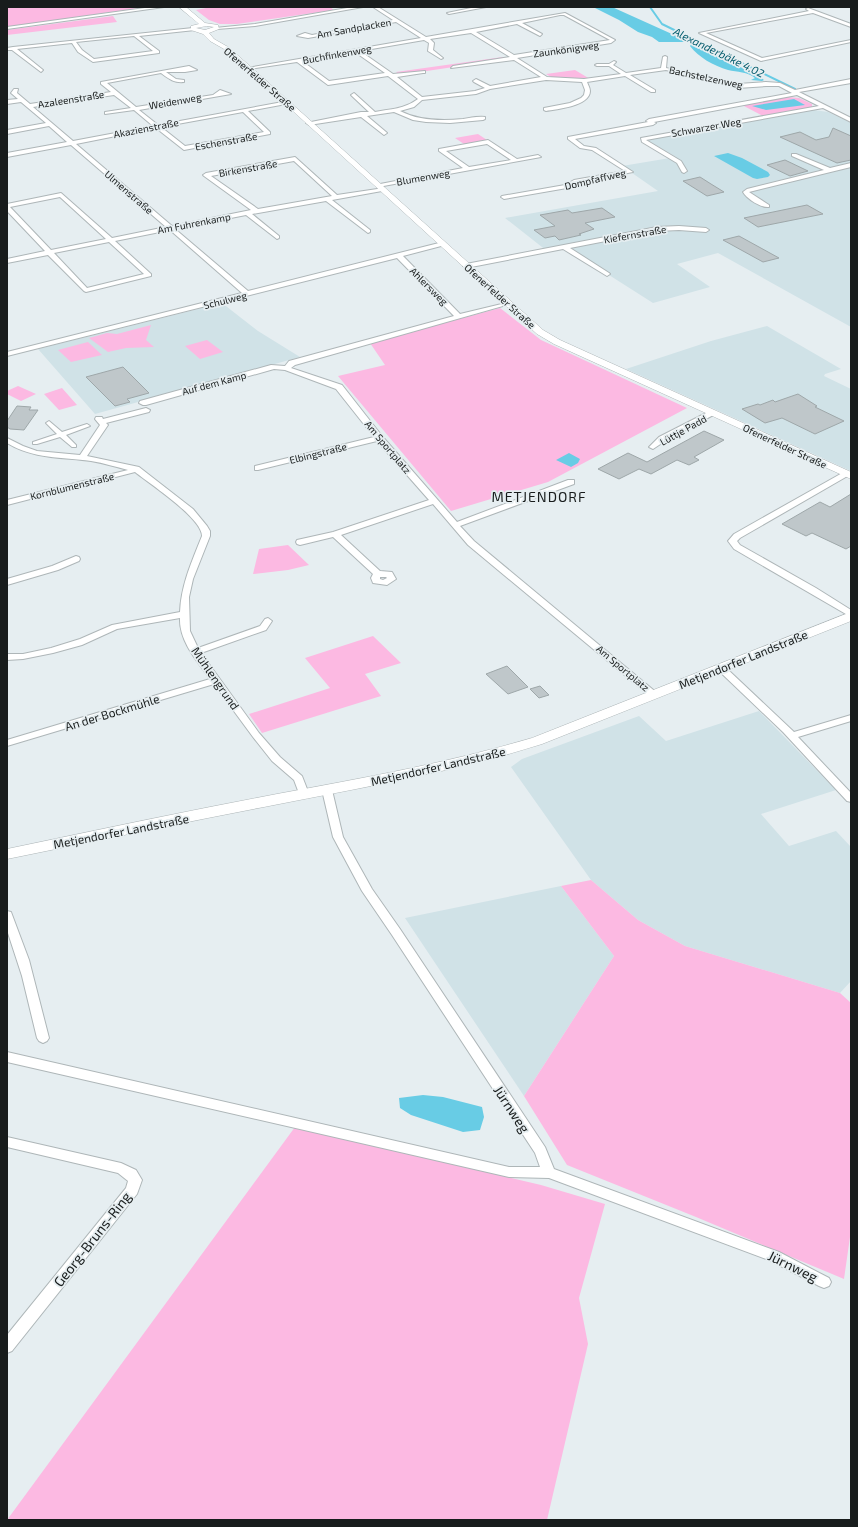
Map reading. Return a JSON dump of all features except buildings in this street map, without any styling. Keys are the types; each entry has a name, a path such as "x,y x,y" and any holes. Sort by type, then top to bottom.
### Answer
{"main road":[{"name":"Metjendorfer Landstraße","path":"7,854 452,764 524,746 851,615"}],"street":[{"path":"7,28 162,7"},
{"path":"182,7 204,24"},
{"path":"205,32 215,30 217,28 255,24 361,7"},
{"name":"Am Sandplacken","path":"375,7 426,38"},
{"path":"449,13 484,7"},
{"path":"804,7 851,26"},
{"path":"815,11 701,33 761,60 851,41"},
{"name":"Zaunkönigweg","path":"472,31 565,14 613,40 611,42 513,57"},
{"name":"Am Sandplacken","path":"311,36 397,21"},
{"name":"Zaunkönigweg","path":"518,22 540,35"},
{"path":"135,35 193,29 195,26 204,24 214,25 217,28"},
{"name":"Ofenerfelder Straße","path":"193,29 205,32 212,40 226,48 249,68 540,332 557,342 849,475"},
{"name":"Buchfinkenweg","path":"249,68 299,61 472,31"},
{"name":"Bachstelzenweg","path":"472,31 546,78 584,81 663,68 738,86 773,84 795,93"},
{"path":"7,49 72,41 128,33 135,35 157,52 93,61 80,51 72,41 66,34"},
{"path":"426,38 432,43 430,50 441,58"},
{"path":"12,41 16,48 40,71"},
{"path":"357,51 392,75 421,99"},
{"path":"453,67 513,57"},
{"name":"Bachstelzenweg","path":"663,68 665,57"},
{"path":"299,61 328,83 423,72"},
{"path":"598,65 612,63 624,74 653,91"},
{"path":"157,126 114,93 104,84 104,82 171,70"},
{"path":"162,72 175,82 182,81"},
{"path":"309,123 408,108 421,99 476,92 489,88 546,78"},
{"path":"476,81 489,88"},
{"path":"546,108 568,106 582,100 587,94 588,89 584,81"},
{"name":"Dompfaffweg","path":"504,197 567,186 574,182 630,172 594,149 582,147 570,138 653,123 649,120 851,81"},
{"name":"Ulmenstraße","path":"16,90 14,93 21,100 246,294"},
{"name":"Azaleenstraße","path":"28,106 114,93"},
{"path":"795,93 851,120"},
{"name":"Weidenweg","path":"107,113 215,95"},
{"path":"354,95 373,113"},
{"path":"7,102 21,100"},
{"name":"Akazienstraße","path":"7,155 286,102"},
{"name":"Schwarzer Weg","path":"684,171 679,162 643,140 822,107"},
{"name":"Eschenstraße","path":"157,126 184,148 268,133 244,110"},
{"path":"395,110 410,116 437,122 452,122 483,118"},
{"path":"361,114 384,133"},
{"path":"7,132 49,124"},
{"name":"Blumenweg","path":"467,169 441,150 488,142 516,161"},
{"path":"794,155 828,170"},
{"name":"Blumenweg","path":"380,187 467,169 538,157"},
{"name":"Birkenstraße","path":"256,211 206,175 295,159 336,197"},
{"path":"767,206 748,195 746,192 851,165"},
{"name":"Am Fuhrenkamp","path":"7,261 256,211 336,197 380,187"},
{"path":"61,195 150,275 86,290 7,207 61,195"},
{"path":"326,198 368,231"},
{"path":"247,213 277,237"},
{"name":"Kiefernstraße","path":"466,266 657,229 679,228 706,230"},
{"name":"Schulweg","path":"7,354 443,244"},
{"path":"564,247 607,274"},
{"name":"Ahlersweg","path":"399,256 459,317"},
{"path":"286,368 292,363 508,303"},
{"name":"Auf dem Kamp","path":"82,458 104,425 101,420 274,367 286,368"},
{"name":"Am Sportplatz","path":"286,368 339,387 379,438 471,543 654,695"},
{"name":"Lüttje Padd","path":"653,447 662,439 713,413"},
{"path":"49,423 74,446"},
{"path":"35,443 87,426"},
{"name":"Elbingstraße","path":"258,468 379,438"},
{"name":"Mühlengrund","path":"7,440 20,448 36,453 82,458 136,469 190,511 206,531 204,543 189,579 185,597 185,631 196,652 276,759 298,778 304,794"},
{"name":"Kornblumenstraße","path":"7,503 46,492 66,489 136,469"},
{"path":"849,475 737,536 732,541 747,553 806,586 851,615"},
{"path":"455,525 572,482"},
{"path":"300,542 335,534 434,501"},
{"path":"335,534 378,574"},
{"path":"7,582 55,568 76,559"},
{"path":"7,657 17,658 37,654 80,643 94,634 115,627 185,614"},
{"path":"196,652 263,628 268,621"},
{"path":"721,668 792,736 851,799"},
{"name":"An der Bockmühle","path":"7,743 217,680"},
{"path":"792,736 851,718"},
{"name":"Jürnweg","path":"326,790 338,837 352,859 367,891 396,932 540,1151 549,1173 774,1256 824,1282"},
{"path":"7,915 19,945 43,1038"},
{"path":"7,1057 508,1172 549,1173"},
{"name":"Georg-Bruns-Ring","path":"7,1142 121,1168 131,1174 135,1180 132,1190 7,1346"}],"shaded area":[{"path":"7,7 146,7 7,27"},
{"path":"211,7 330,7 334,10 237,24 220,24 209,20 196,10"},
{"path":"113,16 117,22 7,35 7,30"},
{"path":"503,57 507,59 400,75 396,72"},
{"path":"575,70 590,79 551,77 546,74"},
{"path":"788,97 799,98 812,104 812,107 763,116 742,105"},
{"path":"814,110 828,112 851,123 851,327 718,253 677,264 710,287 653,303 565,247 547,251 505,218 658,191 622,166 676,157 647,140"},
{"path":"478,134 487,140 464,144 455,138"},
{"path":"222,303 258,331 300,357 95,414 38,349"},
{"path":"500,308 541,340 687,408 548,482 451,511 338,376 385,365 370,343"},
{"path":"151,325 146,340 154,347 126,348 108,352 89,338 107,333 117,334"},
{"path":"767,326 841,369 825,374 824,376 851,389 851,471 626,369 711,341"},
{"path":"207,340 223,352 200,359 185,346"},
{"path":"88,342 102,355 71,362 58,350"},
{"path":"18,386 36,394 21,401 7,394 7,391"},
{"path":"62,388 77,405 59,410 44,394"},
{"path":"288,545 309,565 288,570 253,574 259,549"},
{"path":"373,636 401,663 365,674 381,696 262,733 249,714 330,688 305,658"},
{"path":"759,711 836,790 761,814 789,846 836,831 851,847 851,981 840,993 685,946 638,920 591,880 511,767 522,759 639,716 666,741"},
{"path":"591,880 638,920 685,946 840,993 851,1003 851,1230 844,1279 567,1165 524,1096 614,956 561,886"},
{"path":"561,886 614,956 524,1096 405,918"},
{"path":"295,1127 541,1185 605,1204 579,1298 588,1344 547,1520 7,1520"}],"water":[{"path":"593,7 612,7 703,48 764,80 751,80 755,78 746,73 728,70 712,64 697,54 690,46 691,44 687,42 659,42"},
{"path":"794,99 805,105 766,110 752,106"},
{"path":"728,153 742,158 768,172 770,175 768,177 757,179 753,178 714,156"},
{"path":"569,453 580,459 578,463 571,467 556,460"},
{"path":"423,1095 443,1097 482,1107 484,1117 480,1130 463,1132 411,1115 400,1108 399,1098"}],"waterway":[{"name":"Alexanderbäke 4.02","path":"650,7 662,24 795,89"}],"district":[{"name":"METJENDORF","path":"539,496"}]}
